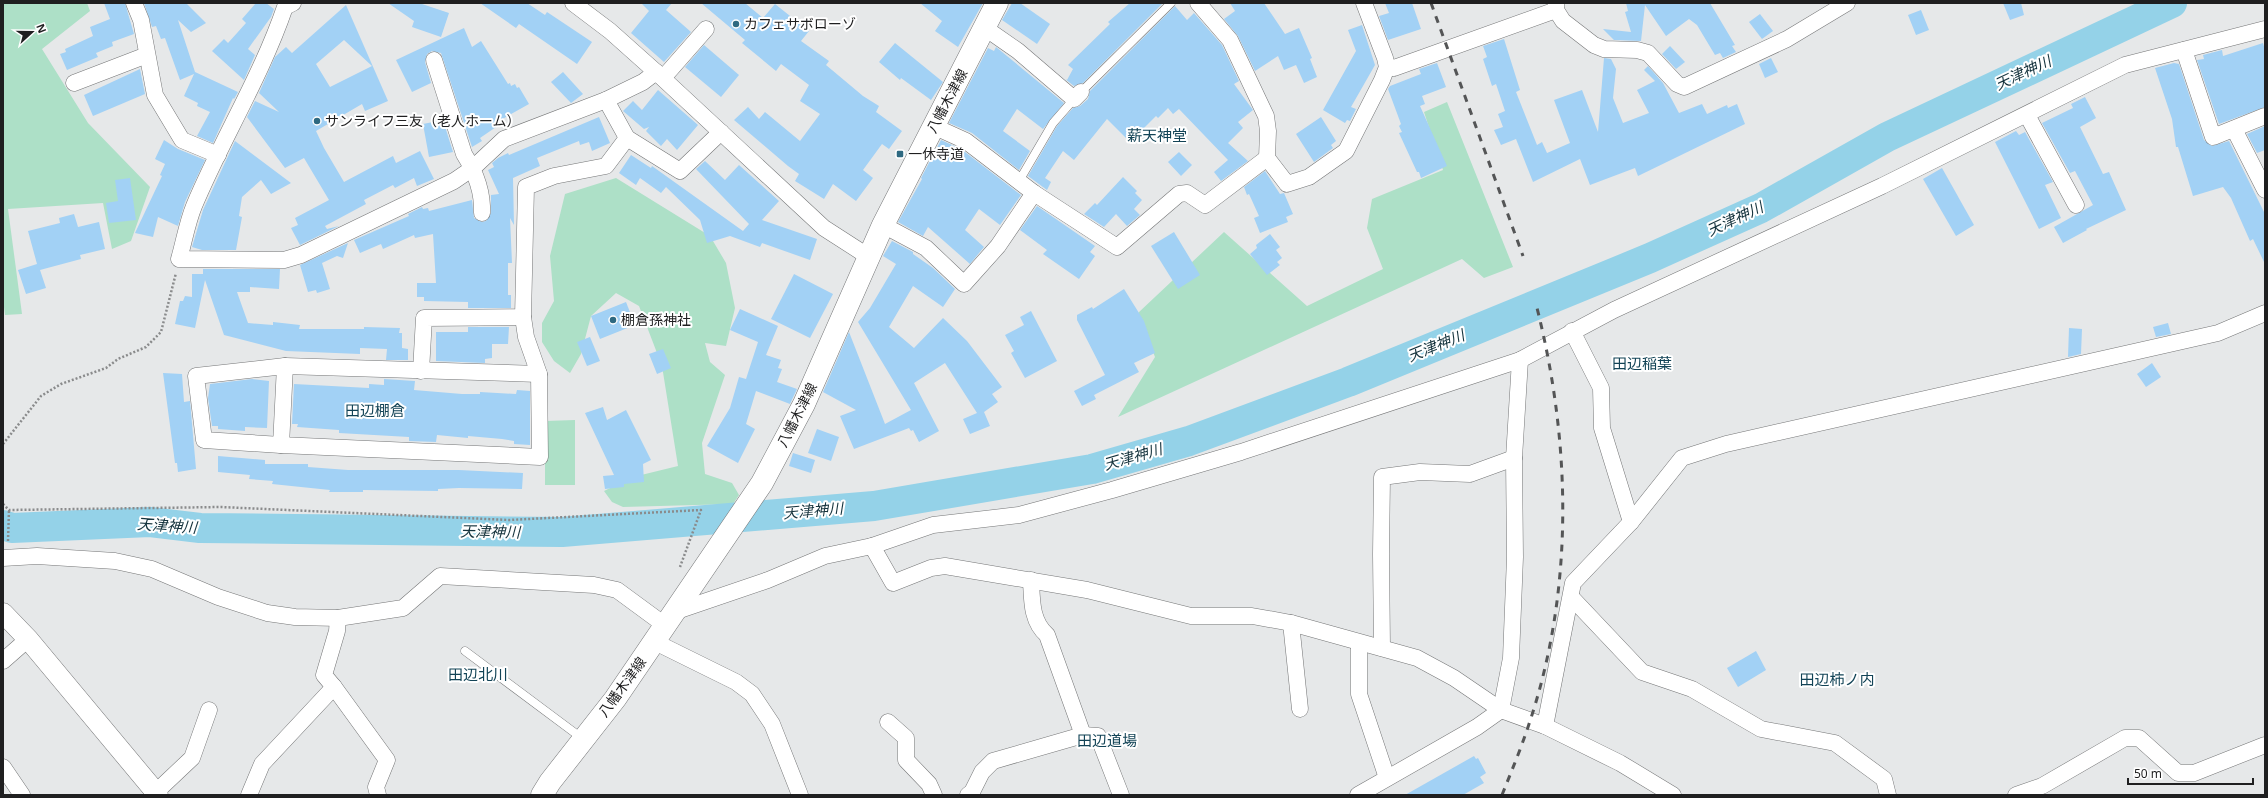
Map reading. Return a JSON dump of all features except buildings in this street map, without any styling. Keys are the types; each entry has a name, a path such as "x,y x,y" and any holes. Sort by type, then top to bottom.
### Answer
{"main road":[{"name":"八幡木津線","path":"542,795 550,782 584,739 666,626 762,483 804,404 883,225 997,3"}],"street":[{"path":"134,3 141,20 146,55 155,94 182,140 218,155"},
{"path":"293,3 284,7 274,41 193,208 180,259 284,260 301,255 454,181 473,168 504,139 606,100 642,82 660,75 706,29"},
{"path":"573,3 610,31 660,75 824,228 869,257"},
{"path":"1198,3 1230,40 1266,116 1268,131 1267,158 1286,184 1309,177 1346,151 1355,136 1387,67 1364,3"},
{"path":"1387,67 1394,68 1556,6 1562,21 1594,45 1604,49 1637,50 1648,53 1677,84 1684,87 1787,39 1829,7 1847,3"},
{"path":"985,28 1078,95"},
{"path":"666,626 825,556 872,546 933,525 1019,515 1112,490 1248,449 1520,360 1572,331 1728,256 1882,186 2125,65 2265,29"},
{"path":"2184,50 2213,137 2265,116"},
{"path":"74,83 146,55"},
{"path":"434,60 464,154 473,168 483,196 482,213"},
{"path":"606,100 627,138 680,171 721,132"},
{"path":"2027,115 2076,205"},
{"path":"933,126 966,141 1034,193 1117,247 1179,194 1187,193 1205,205 1267,158"},
{"path":"2234,129 2265,190"},
{"path":"539,374 285,366 196,376 204,440 540,457 539,374 526,337 524,317 526,187 554,176 606,166 627,138"},
{"path":"883,225 926,248 964,284 998,246 1034,193"},
{"path":"1545,726 1572,598 1573,583 1631,522 1682,458 1726,444 1807,425 2218,333 2265,313"},
{"path":"421,371 424,318 524,317"},
{"path":"1572,331 1601,388 1602,428 1631,522"},
{"path":"1358,795 1478,727 1501,710 1511,658 1515,557 1514,458 1520,360"},
{"path":"281,445 285,366"},
{"path":"1382,648 1382,477 1420,472 1470,474 1514,458"},
{"path":"872,546 893,583 931,568 945,566 1031,580 1131,600 1191,616 1252,616 1291,623 1359,644 1382,648 1417,658 1454,678 1501,710 1545,726 1620,763 1673,795"},
{"path":"3,558 37,556 115,561 152,569 218,597 267,613 295,617 338,618 403,608 440,576 594,586 617,590 666,626 752,694 772,724 800,795"},
{"path":"1031,580 1032,608 1041,630 1048,635 1083,735"},
{"path":"1572,598 1642,672 1692,689 1761,729 1835,743 1884,778 1888,795"},
{"path":"3,613 28,639 157,794 192,758 209,710"},
{"path":"338,618 337,631 324,675 387,760 376,787 378,795"},
{"path":"1291,623 1300,709"},
{"path":"3,661 28,639"},
{"path":"1359,644 1359,694 1387,778"},
{"path":"249,795 262,764 334,687"},
{"path":"888,722 906,738 906,760 929,784 934,795"},
{"path":"968,795 972,792 982,772 993,761 1083,735 1098,736 1121,795"},
{"path":"2016,795 2042,786 2125,738 2139,738 2178,773 2194,772 2265,745"},
{"path":"3,767 22,795"}],"lane":[{"path":"1019,181 1053,123 1078,95 1171,3"},
{"path":"465,651 584,739"}],"path":[{"path":"3,444 42,396 61,384 106,368 118,359 146,347 162,332 180,259"},
{"path":"3,504 9,510 10,531 9,541 3,545"},
{"path":"9,510 221,507 509,520 701,510 679,570"}],"green space":[{"path":"3,3 87,3 90,11 42,49 88,123 150,187 131,241 112,249 103,203 8,209 22,314 5,315 3,299"},
{"path":"1447,102 1513,267 1484,278 1462,259 1118,417 1155,357 1138,313 1224,232 1307,306 1383,269 1367,228 1372,199 1443,170 1424,112"},
{"path":"616,178 710,236 726,263 735,308 726,346 705,343 710,362 725,375 702,443 705,474 732,483 739,495 733,504 623,507 612,502 604,491 633,477 678,466 662,366 639,306 616,293 591,316 581,354 570,373 554,361 542,342 542,323 554,301 550,256 565,194"},
{"path":"575,420 575,485 545,485 545,421"}],"waterway":[{"name":"天津神川","path":"3,525 12,528 150,522 200,528 562,532 874,506 1092,469 1189,441 1348,382 1650,258 1761,208 1887,137 2172,3"}],"railway":[{"path":"1431,3 1523,256"},
{"path":"1502,795 1527,730 1544,671 1554,619 1561,567 1563,515 1561,463 1556,411 1548,359 1537,308"}],"place":[{"name":"カフェサボローゾ","path":"736,24"},
{"name":"サンライフ三友（老人ホーム）","path":"317,121"},
{"name":"一休寺道","path":"900,154"},
{"name":"棚倉孫神社","path":"613,320"}],"district":[{"name":"薪天神堂","path":"1157,136"},
{"name":"田辺稲葉","path":"1642,364"},
{"name":"田辺棚倉","path":"375,411"},
{"name":"田辺北川","path":"478,675"},
{"name":"田辺柿ノ内","path":"1837,680"},
{"name":"田辺道場","path":"1107,741"}]}
